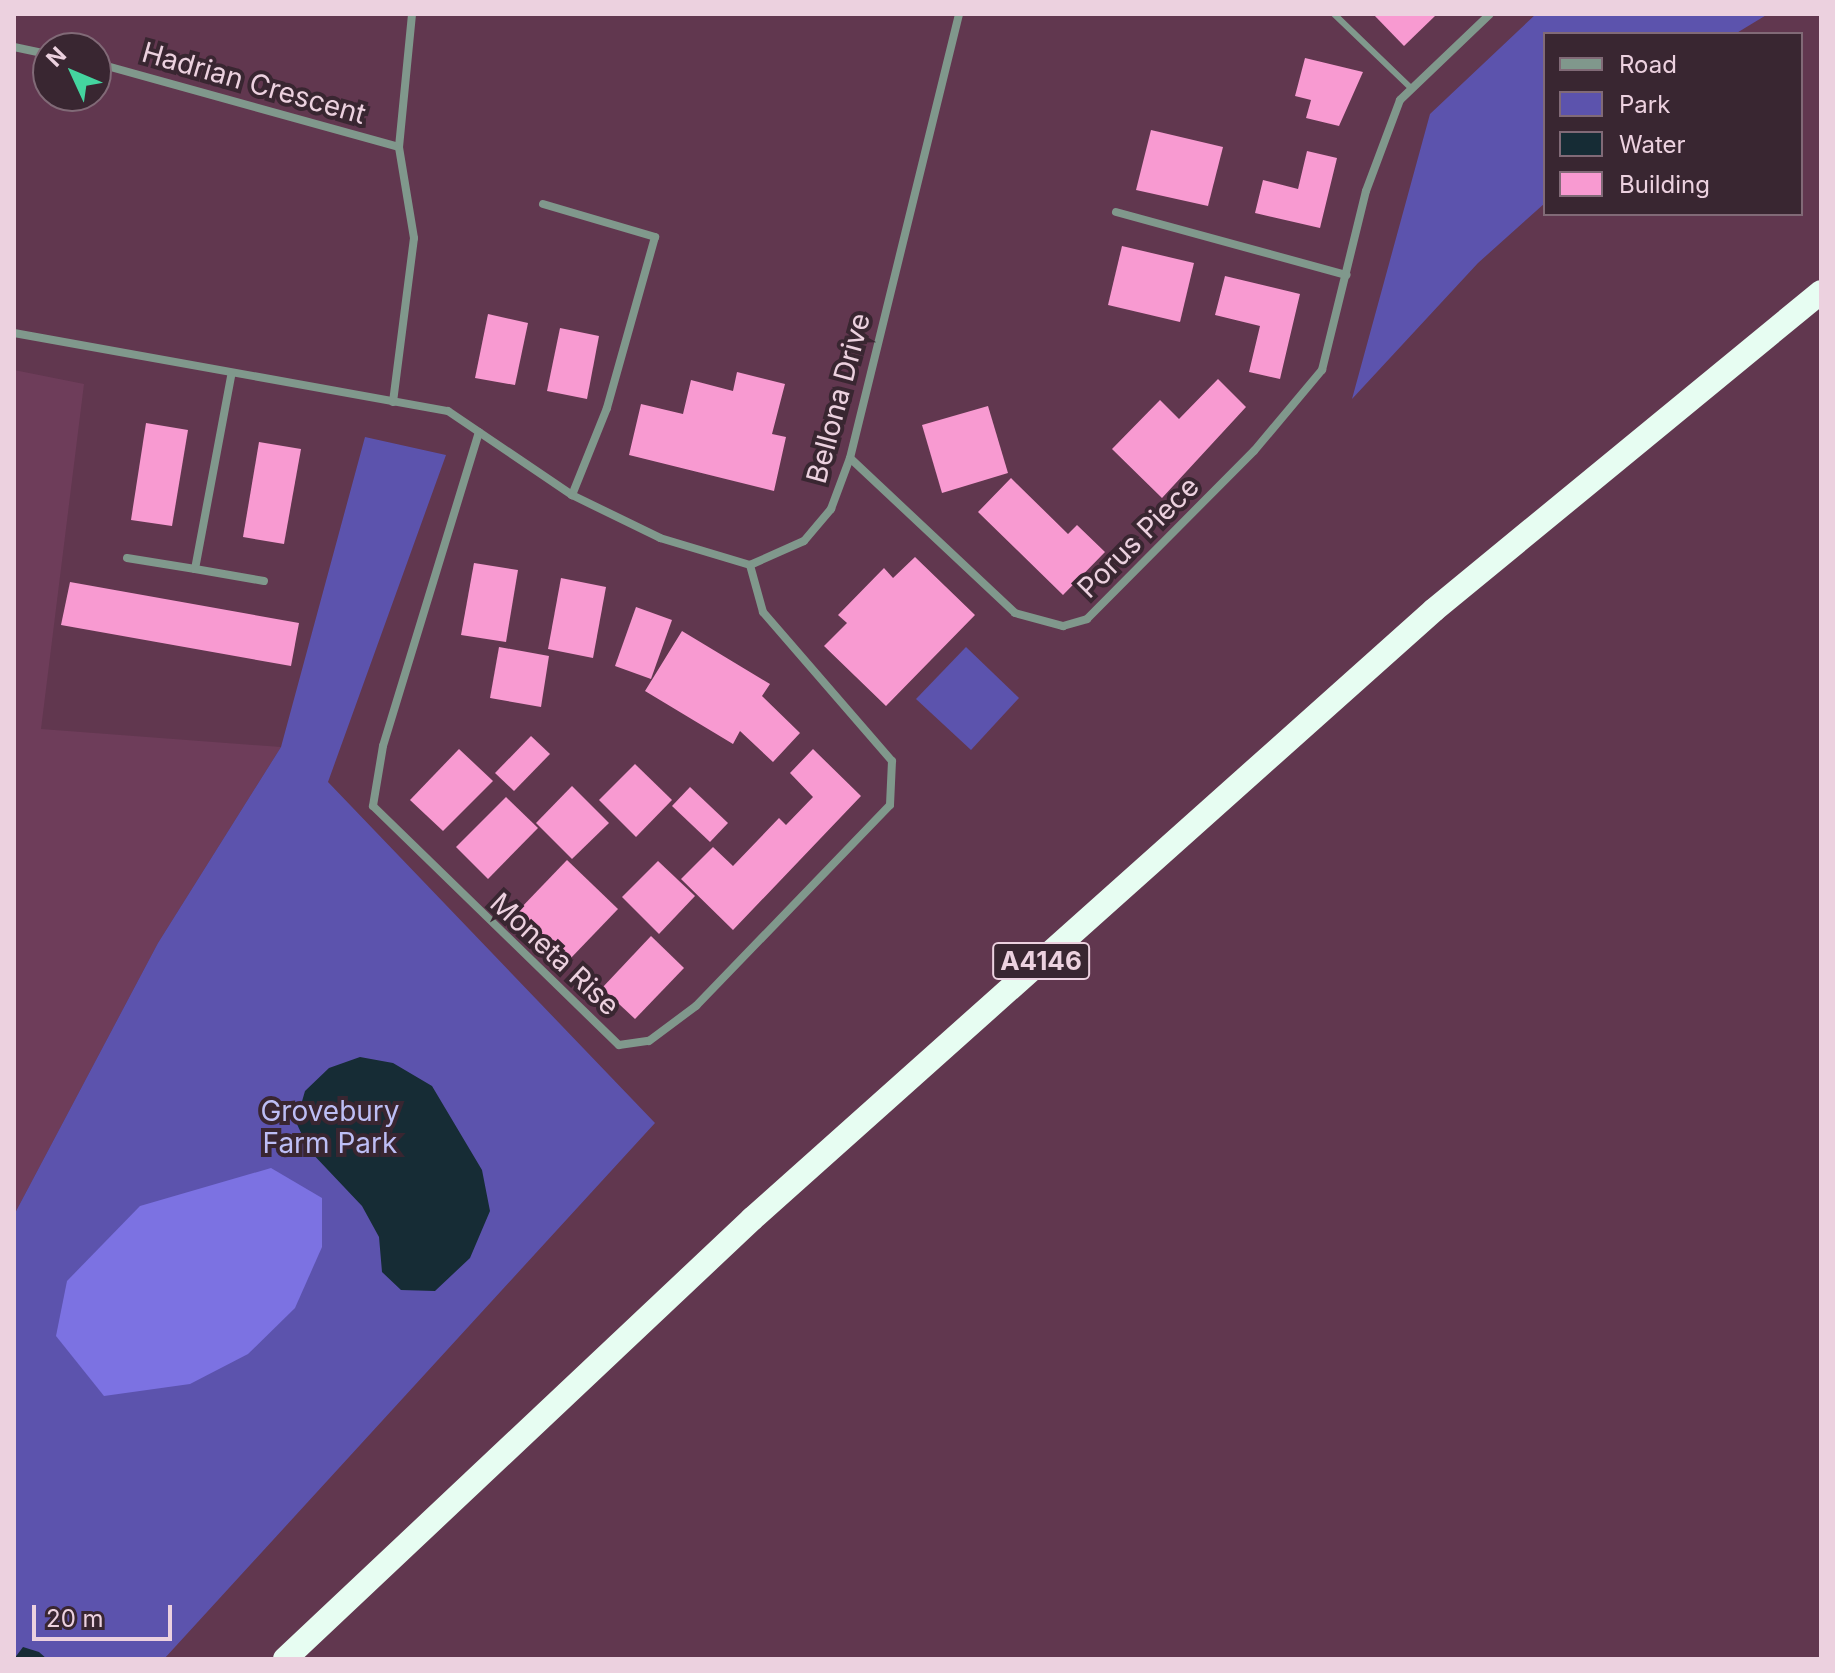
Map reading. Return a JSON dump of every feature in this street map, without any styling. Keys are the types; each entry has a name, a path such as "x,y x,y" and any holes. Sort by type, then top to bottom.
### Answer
{"highway":[{"name":"A4146","path":"285,1659 764,1208 1399,642 1821,292"}],"street":[{"path":"393,402 414,238 399,147 412,14"},
{"name":"Bellona Drive","path":"750,565 804,541 831,509 850,458 959,14"},
{"name":"Porus Piece","path":"850,458 1015,613 1063,626 1087,619 1302,399 1322,370 1366,191 1400,100 1490,14"},
{"name":"Hadrian Crescent","path":"112,67 399,147"},
{"path":"543,204 655,237 607,408 572,495"},
{"path":"1116,212 1347,275"},
{"path":"14,333 231,376 448,411 572,495 660,538 750,565"},
{"path":"195,569 231,376"},
{"name":"Moneta Rise","path":"479,432 383,746 373,806 619,1045 649,1041 696,1006 890,805 892,761 763,612 750,565"},
{"path":"127,558 264,581"}],"lane":[{"path":"1334,14 1412,89"}],"shaded area":[{"path":"14,370 84,384 41,729 281,747 158,943 14,1215"},
{"path":"271,1168 322,1198 322,1247 295,1308 248,1354 190,1384 104,1396 56,1336 67,1281 140,1206"}],"green space":[{"path":"1536,14 1768,14 1738,32 1543,32 1543,205 1478,263 1352,399 1430,114"},
{"name":"Grovebury Farm Park","path":"365,437 446,455 328,782 655,1123 164,1659 14,1659 14,1215 158,943 281,747"},
{"path":"966,647 1019,698 971,750 916,699"}],"water":[{"path":"360,1057 393,1063 432,1086 482,1170 490,1211 470,1258 435,1291 401,1290 382,1272 379,1237 362,1206 309,1150 296,1122 305,1091 329,1068"},
{"path":"23,1647 39,1652 47,1659 14,1659"}],"building":[{"path":"1373,14 1433,14 1435,16 1404,46"},
{"path":"1305,58 1363,72 1339,126 1306,118 1311,100 1295,96"},
{"path":"1151,130 1223,147 1208,206 1136,190"},
{"path":"1307,151 1337,158 1320,228 1255,213 1263,180 1298,189"},
{"path":"1122,246 1194,263 1180,322 1108,305"},
{"path":"1225,276 1300,294 1280,379 1249,372 1260,326 1215,315"},
{"path":"488,314 528,323 515,385 475,378"},
{"path":"560,328 599,336 587,399 547,391"},
{"path":"737,372 785,384 772,434 786,437 774,491 629,455 641,404 683,414 691,380 733,391"},
{"path":"1218,379 1246,407 1162,498 1112,449 1160,400 1179,419"},
{"path":"988,406 1008,473 942,493 922,425"},
{"path":"146,423 188,430 172,526 131,520"},
{"path":"259,442 301,449 284,544 243,537"},
{"path":"1011,478 1068,534 1077,525 1105,552 1063,595 978,512"},
{"path":"915,557 975,615 886,706 824,646 847,623 838,615 884,568 893,578"},
{"path":"474,563 518,570 506,642 461,635"},
{"path":"561,578 606,587 593,658 548,649"},
{"path":"70,582 299,623 291,666 61,625"},
{"path":"636,607 672,620 651,679 615,666"},
{"path":"682,631 770,684 762,696 800,733 773,762 740,731 733,744 645,691"},
{"path":"499,647 549,656 541,707 490,698"},
{"path":"531,736 550,754 514,791 495,773"},
{"path":"459,749 493,781 443,831 410,800"},
{"path":"813,749 861,796 733,930 681,879 713,847 733,866 779,818 786,825 813,797 790,773"},
{"path":"635,764 672,800 636,837 599,800"},
{"path":"572,786 609,823 572,859 536,823"},
{"path":"690,787 728,823 710,842 672,806"},
{"path":"506,797 538,828 488,879 456,847"},
{"path":"567,860 618,909 569,960 518,911"},
{"path":"658,861 695,896 659,934 622,897"},
{"path":"651,936 684,968 635,1019 602,988"}]}
